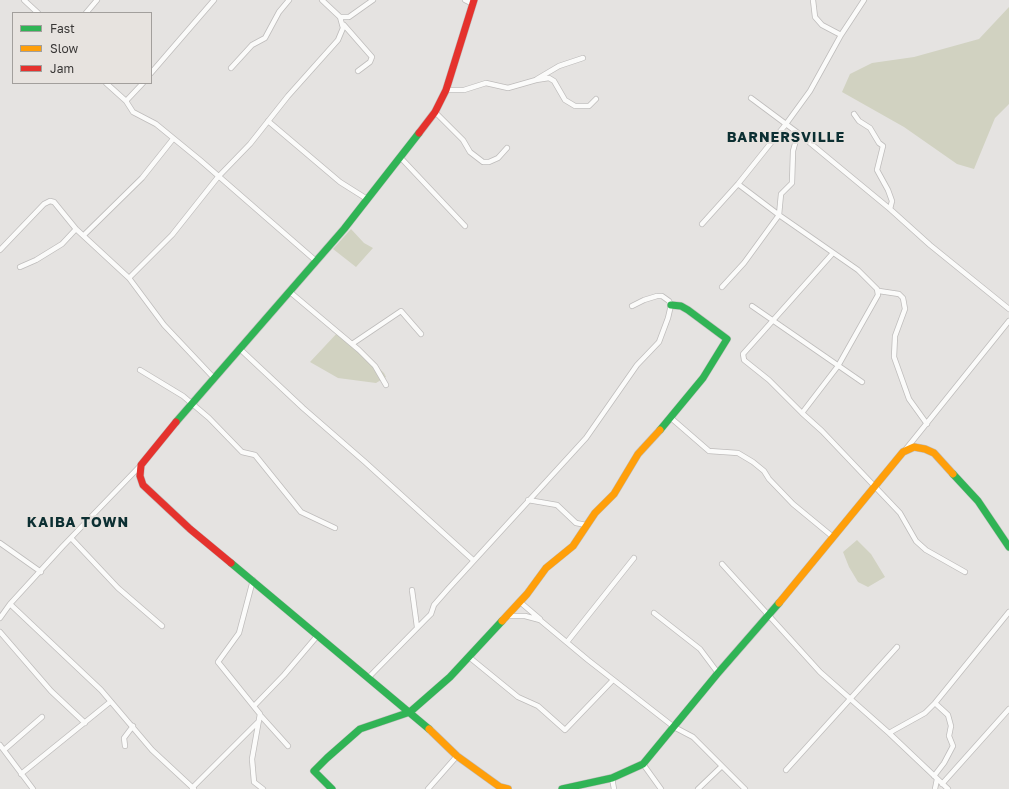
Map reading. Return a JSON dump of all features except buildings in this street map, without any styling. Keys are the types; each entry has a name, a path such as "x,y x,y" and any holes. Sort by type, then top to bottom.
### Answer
{"main road":[{"path":"473,2 446,90 435,112 344,229 240,349 213,377 141,465 140,476 143,485 190,529 410,712 457,756 497,788 508,789"},
{"path":"332,789 314,772 327,758 360,729 410,712 469,657 505,616 520,602 546,568 572,546 586,525 614,494 638,454 671,418 703,378 727,339 688,310 681,306 671,305"},
{"path":"562,789 612,778 643,764 718,673 769,616 903,452 914,447 925,449 934,453 978,501 1006,535 1009,547"}],"street":[{"path":"24,0 37,12"},
{"path":"87,12 97,0"},
{"path":"152,73 214,0"},
{"path":"231,68 252,45 264,38 279,12 289,0"},
{"path":"322,0 340,17 347,30 372,57 370,62 358,71"},
{"path":"340,17 349,17 373,0"},
{"path":"465,0 473,2"},
{"path":"813,0 815,17 822,25 841,35"},
{"path":"702,224 738,184 786,124 810,91 841,35 864,0"},
{"path":"128,278 172,235 218,177 250,144 288,96 338,40 343,28 340,17"},
{"path":"536,80 559,66 583,58"},
{"path":"446,90 464,90 486,83 508,88 549,78 554,81 565,100 575,106 589,106 596,99"},
{"path":"107,84 126,101 133,112 156,124 200,160 316,261"},
{"path":"126,101 141,84"},
{"path":"751,98 798,133 890,209 930,245 1009,309"},
{"path":"435,112 463,140 470,152 483,162 489,162 498,158 507,148"},
{"path":"854,114 859,121 870,128 883,146 878,170 892,201 890,209"},
{"path":"268,121 340,182 368,199"},
{"path":"722,287 744,263 779,215 781,194 792,183 793,151 798,133"},
{"path":"84,235 142,178 173,139"},
{"path":"400,157 465,226"},
{"path":"738,184 868,278 879,291 899,294 903,298 905,309 895,336 894,357 909,399 927,424"},
{"path":"0,250 44,204 50,201 54,202 76,229 128,278 164,325 213,377"},
{"path":"20,267 36,260 62,244 76,229"},
{"path":"834,253 743,354 742,357 769,380 822,431 875,485 900,513 916,541 926,550 965,572"},
{"path":"802,413 838,366 879,291"},
{"path":"290,292 352,344 375,366 386,385"},
{"path":"368,678 417,627 426,620 431,614 434,604 586,438 637,365 659,342 666,328 671,305 662,296 644,300 632,306"},
{"path":"752,306 773,322 862,382"},
{"path":"352,344 401,311 421,334"},
{"path":"903,452 1009,322"},
{"path":"240,349 303,408 473,560"},
{"path":"140,370 166,385 192,404 209,418 242,452 255,456 301,512 335,528"},
{"path":"671,418 709,451 718,453 726,451 743,455 764,471 769,479 793,504 833,537"},
{"path":"0,618 10,604 141,465"},
{"path":"528,500 557,505 576,523 586,525"},
{"path":"71,538 118,588 162,626"},
{"path":"0,543 41,572"},
{"path":"567,642 634,558"},
{"path":"722,564 820,672 889,733 948,789"},
{"path":"253,580 239,633 218,662 254,706 260,719 288,746"},
{"path":"412,590 417,627"},
{"path":"520,602 613,680 674,727 693,737 745,789"},
{"path":"10,604 101,690 152,750 193,788 260,719"},
{"path":"889,733 925,713 935,703 1009,612"},
{"path":"654,613 700,649 718,673"},
{"path":"505,616 525,616 540,620"},
{"path":"0,632 51,691 85,723"},
{"path":"254,706 284,676 318,635"},
{"path":"786,770 897,647"},
{"path":"469,657 518,697 538,706 565,730 613,680"},
{"path":"21,774 110,702"},
{"path":"935,703 948,715 951,726 949,736 953,746 935,778 935,789"},
{"path":"942,784 1009,709"},
{"path":"4,750 42,718"},
{"path":"260,719 252,759 254,782 262,789"},
{"path":"125,746 124,738 133,726"},
{"path":"0,745 33,789"},
{"path":"428,789 457,756"},
{"path":"643,764 661,789"},
{"path":"698,789 722,766"},
{"path":"612,778 614,789"}],"green space":[{"path":"1009,7 1009,104 995,118 974,169 957,164 904,127 842,92 850,74 872,63 914,57 979,39"},
{"path":"351,229 364,243 373,248 356,267 333,249"},
{"path":"339,331 384,373 386,377 376,383 338,378 310,362"},
{"path":"857,540 871,554 885,577 868,587 858,582 849,567 843,552"}],"traffic: fast":[{"path":"176,422 344,229 419,133"},
{"path":"660,430 703,378 727,339 688,310 681,306 671,305"},
{"path":"953,474 978,501 1009,547"},
{"path":"231,563 429,729"},
{"path":"562,789 612,778 643,764 718,673 779,603"},
{"path":"332,789 314,771 327,758 360,729 410,712 450,677 502,621"}],"traffic: slow":[{"path":"502,621 527,594 546,568 573,546 595,513 614,494 638,454 660,430"},
{"path":"779,603 903,452 914,447 925,449 934,453 953,474"},
{"path":"429,729 457,756 500,787 508,789"}],"traffic: jam":[{"path":"419,133 435,112 446,90 474,0"},
{"path":"176,422 141,465 140,476 143,485 190,529 231,563"}],"district":[{"name":"BARNERSVILLE","path":"786,138"},
{"name":"KAIBA TOWN","path":"78,523"}]}
